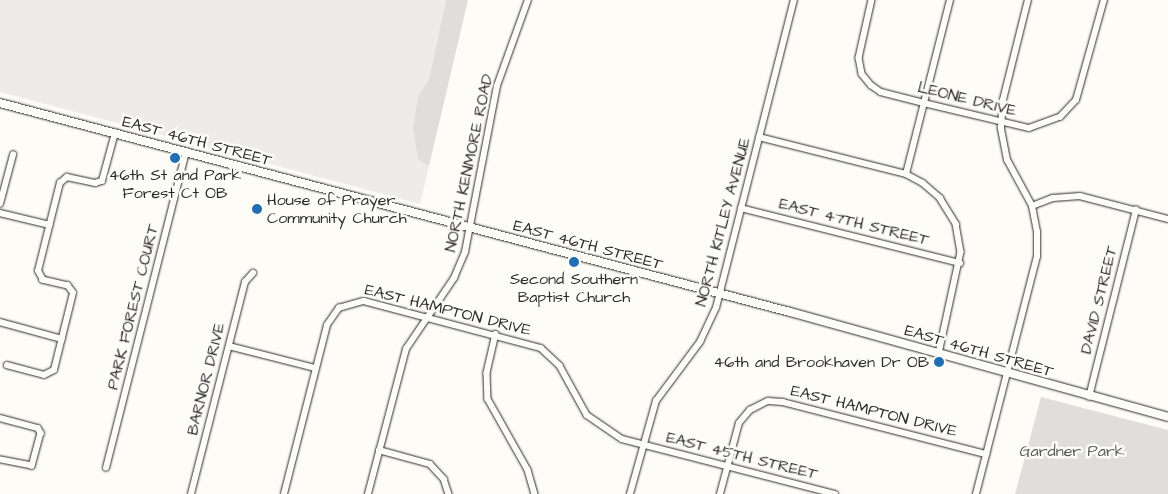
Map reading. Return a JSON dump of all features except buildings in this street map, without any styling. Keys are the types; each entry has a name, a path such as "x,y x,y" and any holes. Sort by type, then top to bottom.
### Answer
{"main road":[{"name":"EAST 46TH STREET","path":"0,102 720,294 1009,375 1168,417"}],"street":[{"name":"NORTH KENMORE ROAD","path":"368,494 404,355 426,316 456,273 472,228 497,86 528,0"},
{"name":"NORTH KITLEY AVENUE","path":"630,494 642,445 658,396 704,335 720,294 794,0"},
{"name":"LEONE DRIVE","path":"872,0 859,55 864,77 881,92 1001,123 1038,126 1052,121 1069,109 1082,87 1104,0"},
{"path":"906,174 950,0"},
{"path":"976,494 1009,375 1037,257 1037,232 1032,206 1005,155 1001,123 1004,95 1028,0"},
{"path":"8,365 50,374 62,339 72,291 68,286 43,280 38,273 50,225 64,179 71,177 95,183 103,178 116,133"},
{"path":"759,136 906,174 932,190 950,212 960,241 960,263 939,354"},
{"name":"PARK FOREST COURT","path":"106,468 186,152"},
{"path":"0,204 1,192 13,155"},
{"path":"1032,206 1071,196 1168,219"},
{"name":"EAST 47TH STREET","path":"741,208 960,263"},
{"name":"DAVID STREET","path":"1089,396 1136,210"},
{"path":"0,213 50,225"},
{"name":"BARNOR DRIVE","path":"191,494 245,282 253,273"},
{"name":"EAST HAMPTON DRIVE","path":"315,368 328,322 339,308 352,302 367,301 531,343 548,353 560,366 577,402 593,421 609,433 642,445"},
{"path":"0,322 62,339"},
{"path":"496,334 487,373 488,399 528,470 535,494"},
{"path":"229,346 315,368 284,494"},
{"name":"EAST HAMPTON DRIVE","path":"727,466 739,423 754,407 768,401 782,402 986,454"},
{"path":"0,418 41,431 32,466 0,460"},
{"name":"EAST 45TH STREET","path":"642,445 835,494"},
{"path":"379,450 430,464 444,478 449,494"},
{"path":"720,494 727,466"},
{"path":"804,494 806,486"}],"shaded area":[{"path":"0,0 446,0 429,79 418,96 418,160 429,166 420,204 0,92"}],"green space":[{"path":"446,0 468,0 429,166 418,160 413,128 418,96 429,79"},
{"name":"Gardner Park","path":"1041,397 1168,430 1168,494 1015,494"}],"place":[{"name":"46th St and Park Forest Ct OB","path":"175,158"},
{"name":"House of Prayer Community Church","path":"257,209"},
{"name":"Second Southern Baptist Church","path":"574,262"},
{"name":"46th and Brookhaven Dr OB","path":"939,362"}]}
